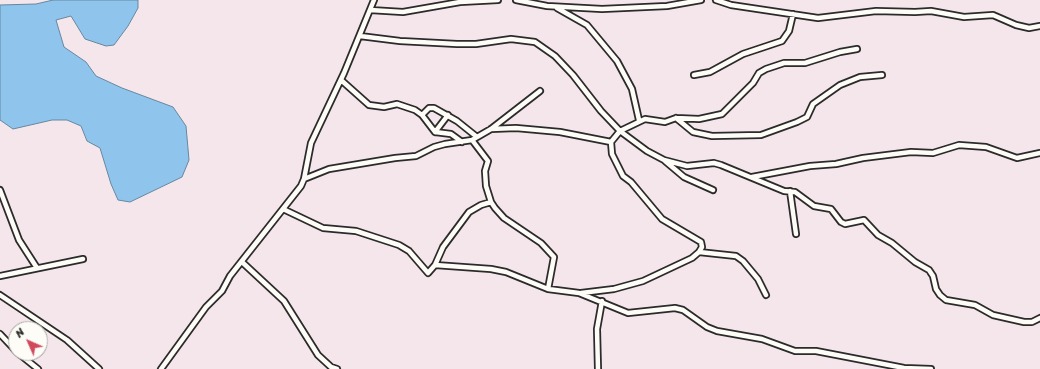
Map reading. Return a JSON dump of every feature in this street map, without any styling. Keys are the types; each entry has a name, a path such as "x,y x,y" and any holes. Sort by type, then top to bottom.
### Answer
{"street":[{"path":"161,369 206,307 222,291 242,262 283,210 304,179 311,143 341,80 374,0"},
{"path":"451,0 457,3"},
{"path":"370,10 403,12 457,3 498,0"},
{"path":"516,0 555,7 632,8 667,6 701,0"},
{"path":"716,0 731,5 818,18 876,11 931,11 964,17 993,15 1016,25 1029,28 1040,26"},
{"path":"555,7 587,25 617,61 632,89 639,120"},
{"path":"694,75 710,72 743,54 782,41 789,31 793,14"},
{"path":"360,36 400,41 457,44 476,44 511,39 535,42 545,48 568,70 601,111 620,131 647,151 664,160 684,177 713,190"},
{"path":"435,265 491,269 506,272 548,289 579,293 614,289 643,281 692,258 702,247 701,242 662,219 631,182 623,176 612,154 611,142 620,131 639,120 665,122 676,118 699,119 722,114 754,83 760,73 766,69 784,63 805,63 840,52 857,49"},
{"path":"676,118 693,132 712,136 761,135 807,117 813,104 840,85 860,77 882,75"},
{"path":"341,80 370,105 384,107 397,104 415,110 422,115 435,132 451,134 462,142"},
{"path":"304,179 329,169 416,156 439,145 472,140 491,129 540,91"},
{"path":"422,115 432,107 448,115 478,137"},
{"path":"435,132 448,115"},
{"path":"491,129 547,130 611,142"},
{"path":"472,140 488,161 485,178 491,202 504,218 541,243 551,252 554,259 548,289"},
{"path":"750,177 810,166 836,164 863,158 911,152 932,153 959,145 986,147 1017,158 1040,153"},
{"path":"664,160 687,166 714,163 784,191 790,191 801,195 814,206 831,209 841,222 845,224 864,220 878,235 892,243 915,262 929,270 933,276 940,295 946,300 975,306 993,315 1024,322 1032,322 1040,318"},
{"path":"0,190 19,240 37,268"},
{"path":"790,191 796,234"},
{"path":"283,210 323,228 356,231 396,244 408,251 428,273 435,265 443,247 469,212 481,205 491,202"},
{"path":"699,252 736,256 743,261 758,280 766,295"},
{"path":"0,276 83,259"},
{"path":"242,262 284,301 318,355 331,367 337,369"},
{"path":"579,293 628,313 675,308 682,310 707,327 717,331 762,339 795,351 816,351 904,368 931,369"},
{"path":"0,295 67,340 99,369"},
{"path":"598,369 597,329 602,302"},
{"path":"0,334 8,342"},
{"path":"28,361 38,369"}],"water":[{"path":"53,0 138,0 138,8 128,26 114,45 106,46 85,39 71,16 56,20 64,47 86,62 96,76 122,88 173,107 186,126 189,160 182,177 130,202 118,200 111,184 100,148 87,141 81,126 67,120 52,120 13,129 0,120 0,5 36,4"}]}
